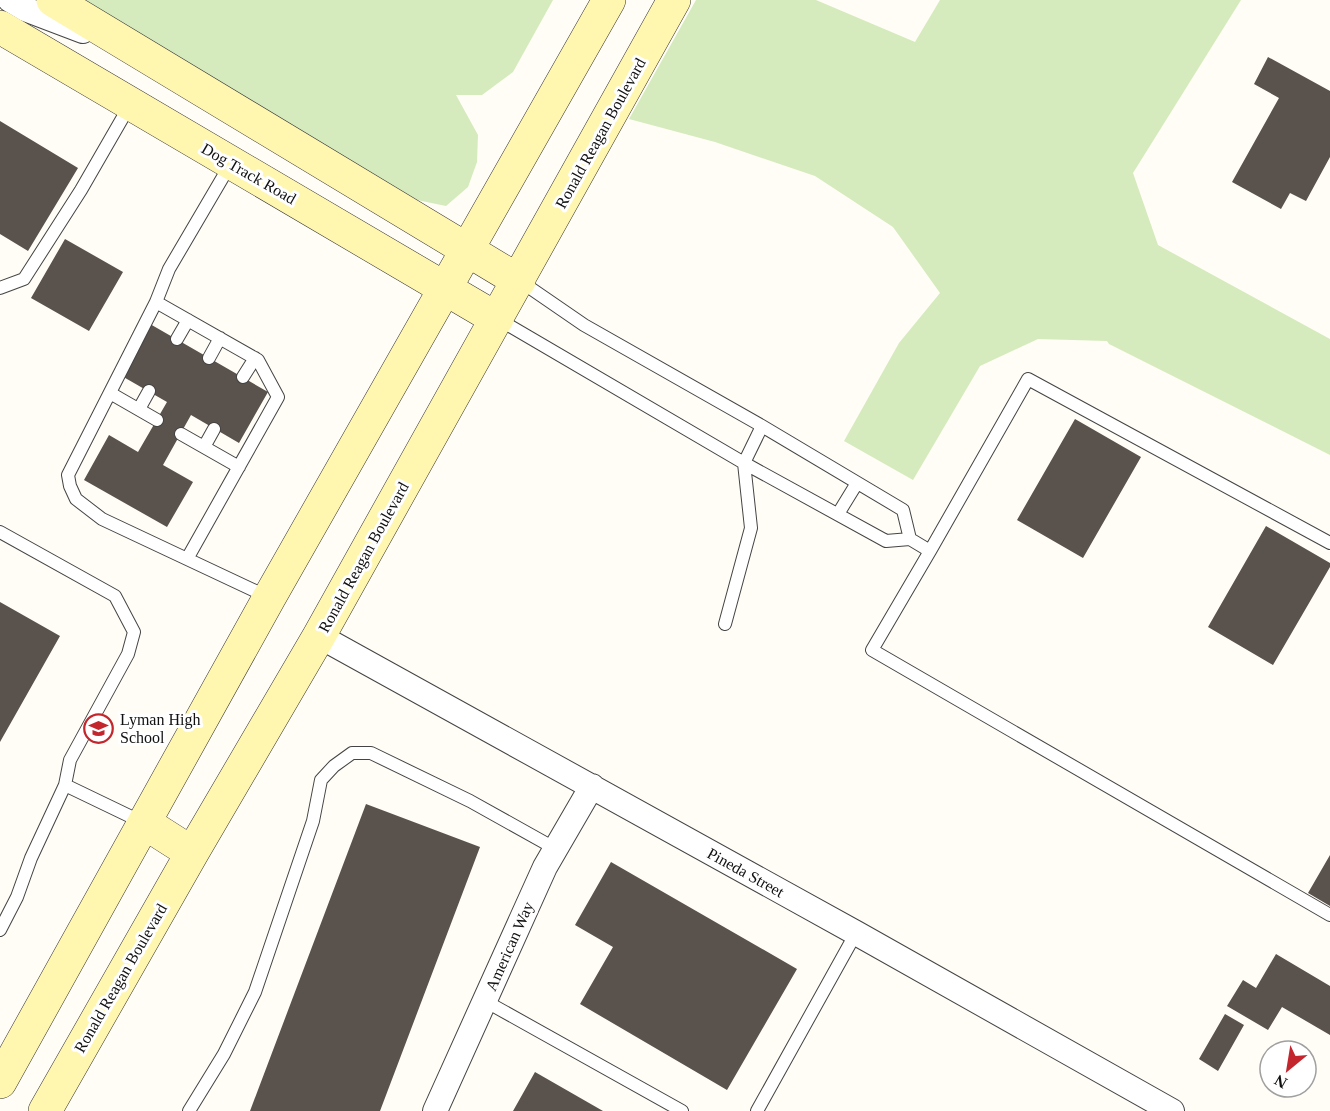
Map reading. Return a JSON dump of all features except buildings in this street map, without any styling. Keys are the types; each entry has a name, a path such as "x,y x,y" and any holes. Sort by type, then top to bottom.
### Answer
{"main road":[{"path":"53,0 519,281"},
{"path":"0,1082 269,598 609,0"},
{"name":"Ronald Reagan Boulevard","path":"45,1111 319,636 674,0"},
{"name":"Dog Track Road","path":"3,21 130,104 497,319"},
{"path":"145,823 192,853"}],"street":[{"path":"3,21 25,9 147,56"},
{"name":"Pineda Street","path":"319,636 1172,1111"},
{"name":"American Way","path":"435,1111 545,867 592,786"}],"lane":[{"path":"0,288 24,279 81,190 130,104"},
{"path":"231,163 169,269 156,302 68,475 76,499 102,519 269,598"},
{"path":"519,281 584,324 903,510 910,539"},
{"path":"156,302 255,357 278,397 187,559"},
{"path":"497,319 744,463 886,541 910,539 930,551"},
{"path":"177,339 188,320"},
{"path":"209,357 220,339"},
{"path":"243,377 255,357"},
{"path":"1330,543 1028,379 872,650 1330,915"},
{"path":"139,409 149,391"},
{"path":"110,393 157,420"},
{"path":"725,624 751,528 744,463 762,426"},
{"path":"204,447 214,429"},
{"path":"181,434 239,467"},
{"path":"838,514 857,483"},
{"path":"0,532 115,596 134,633 128,654 70,760 65,785 31,858 17,897 0,930"},
{"path":"189,1111 224,1054 255,992 313,821 321,780 334,766 352,753 371,753 470,801 556,849"},
{"path":"65,785 145,823"},
{"path":"757,1111 856,933"},
{"path":"485,1001 682,1111"}],"green space":[{"path":"77,0 553,0 513,72 482,95 456,95 478,135 477,162 468,187 446,206 417,200"},
{"path":"696,0 816,0 915,42 940,0 1241,0 1133,173 1158,245 1330,339 1330,455 1107,341 1038,339 980,366 913,480 844,441 899,343 940,293 893,227 815,176 715,142 629,119"}],"place":[{"name":"Lyman High School","path":"99,728"}]}
